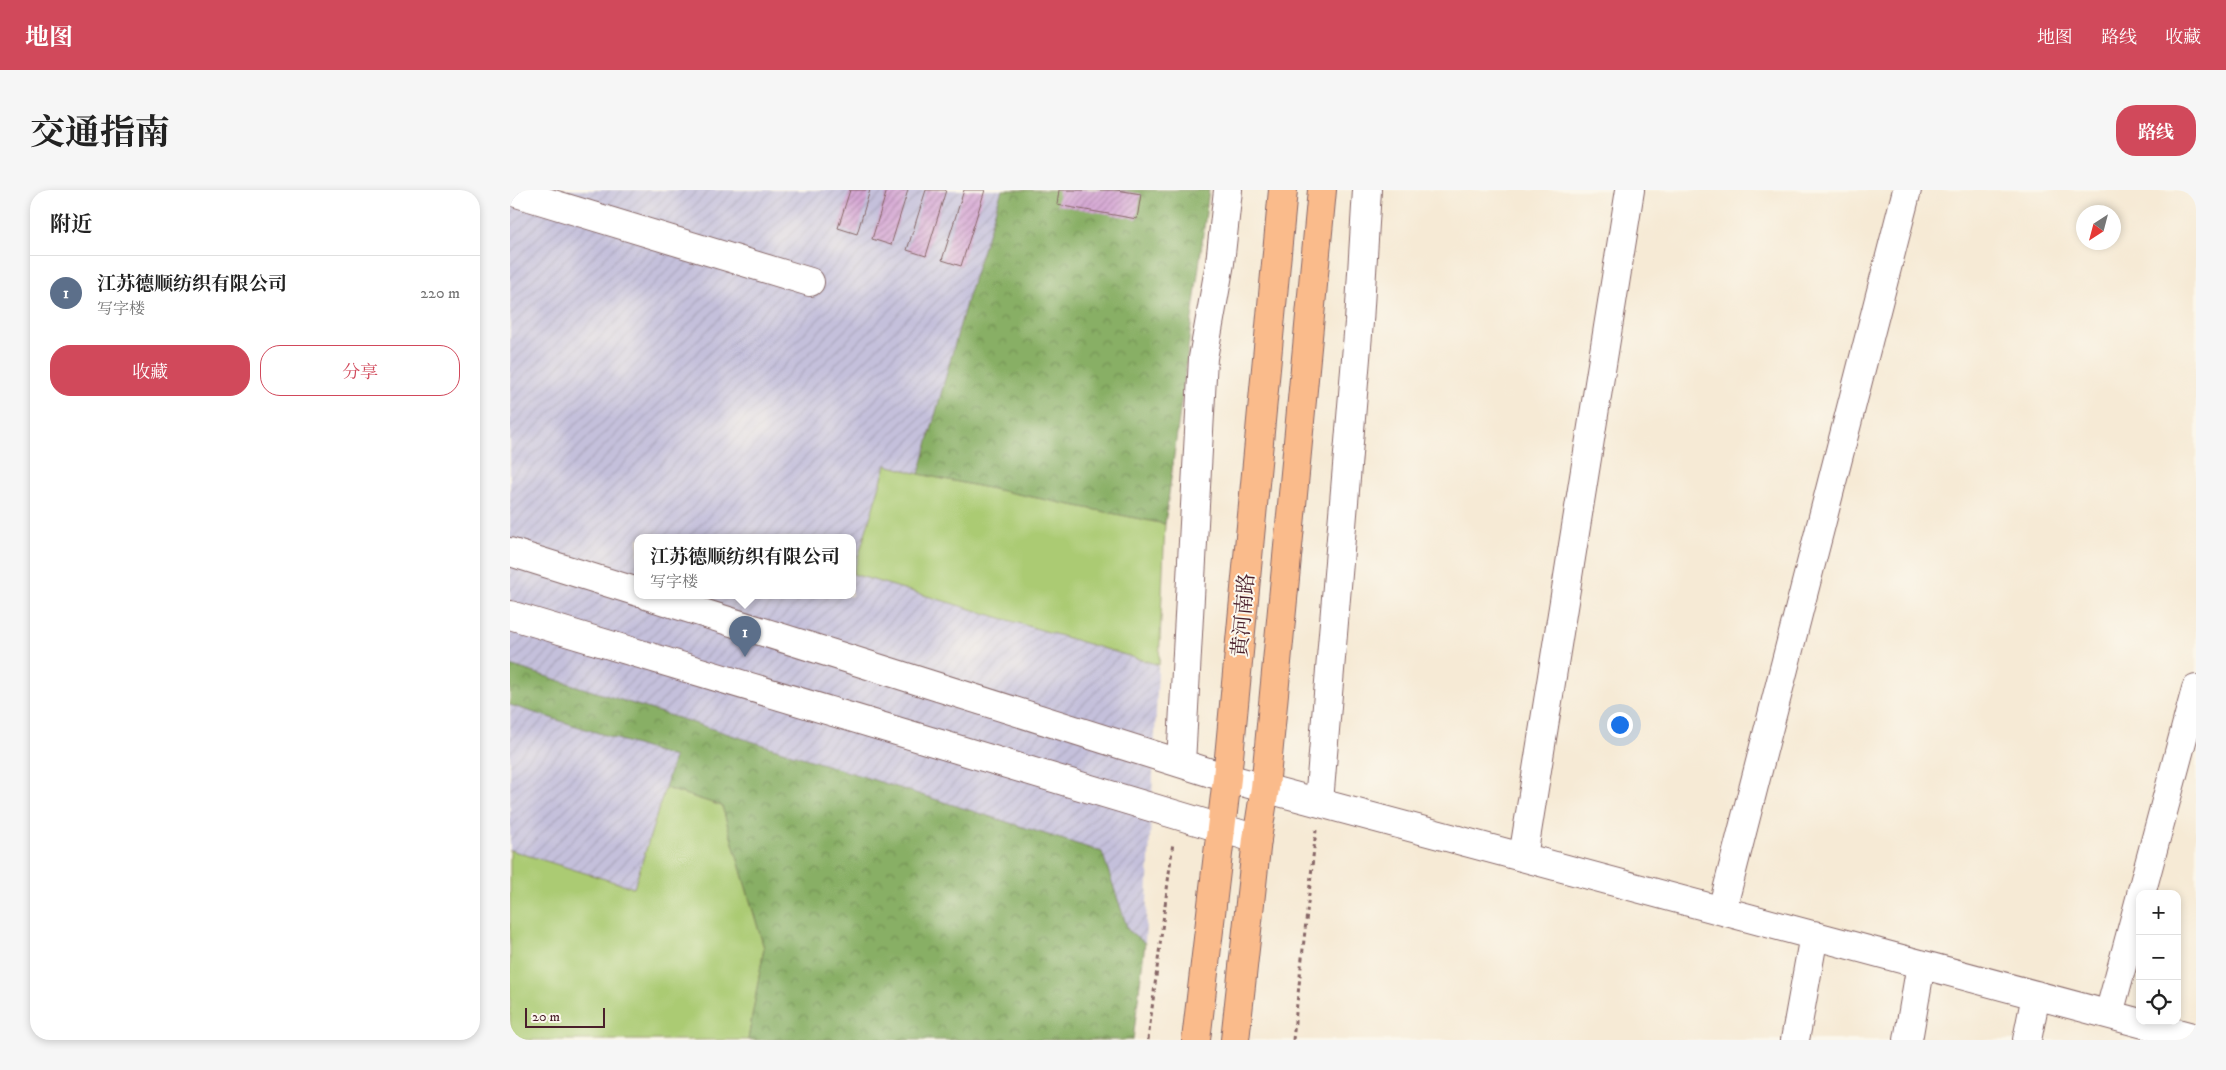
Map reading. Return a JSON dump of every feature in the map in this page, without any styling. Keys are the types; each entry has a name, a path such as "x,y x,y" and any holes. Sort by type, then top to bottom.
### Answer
{"main road":[{"name":"黄河南路","path":"1196,1040 1227,778 1283,190"},
{"name":"黄河南路","path":"1236,1040 1264,788 1322,190"}],"street":[{"path":"1181,763 1203,358 1220,263 1228,190"},
{"path":"1319,802 1360,322 1367,190"},
{"path":"1523,857 1630,190"},
{"path":"1722,910 1907,190"},
{"path":"510,191 810,282"},
{"path":"510,552 634,591"},
{"path":"659,599 1227,778 2196,1038"},
{"path":"510,615 1257,840"},
{"path":"2142,890 2196,689"},
{"path":"2109,1014 2136,914"},
{"path":"1795,1040 1814,935"},
{"path":"1908,1040 1921,964"},
{"path":"2027,1040 2036,995"}],"path":[{"path":"1293,1040 1319,802"},
{"path":"1148,1040 1176,816"}],"shaded area":[{"path":"510,190 1002,190 968,296 919,473 1165,524 1145,943 1133,1040 510,1040"}],"green space":[{"path":"1002,190 1209,190 1165,524 919,474 968,296"},
{"path":"886,465 919,474 1165,524 1159,665 856,575 856,564"},
{"path":"510,665 1102,852 1128,930 1145,943 1133,1040 748,1040 764,948 722,806 665,788 674,757 510,705"},
{"path":"665,788 722,806 764,948 748,1040 510,1040 510,850 634,888"}],"building":[{"path":"850,190 870,190 857,234 838,228"},
{"path":"887,190 908,190 891,245 872,239"},
{"path":"926,190 946,190 926,256 907,250"},
{"path":"964,190 985,190 961,266 942,260"},
{"path":"1059,190 1117,190 1141,194 1137,219 1057,205"}],"place":[{"name":"江苏德顺纺织有限公司","path":"745,657"}]}
